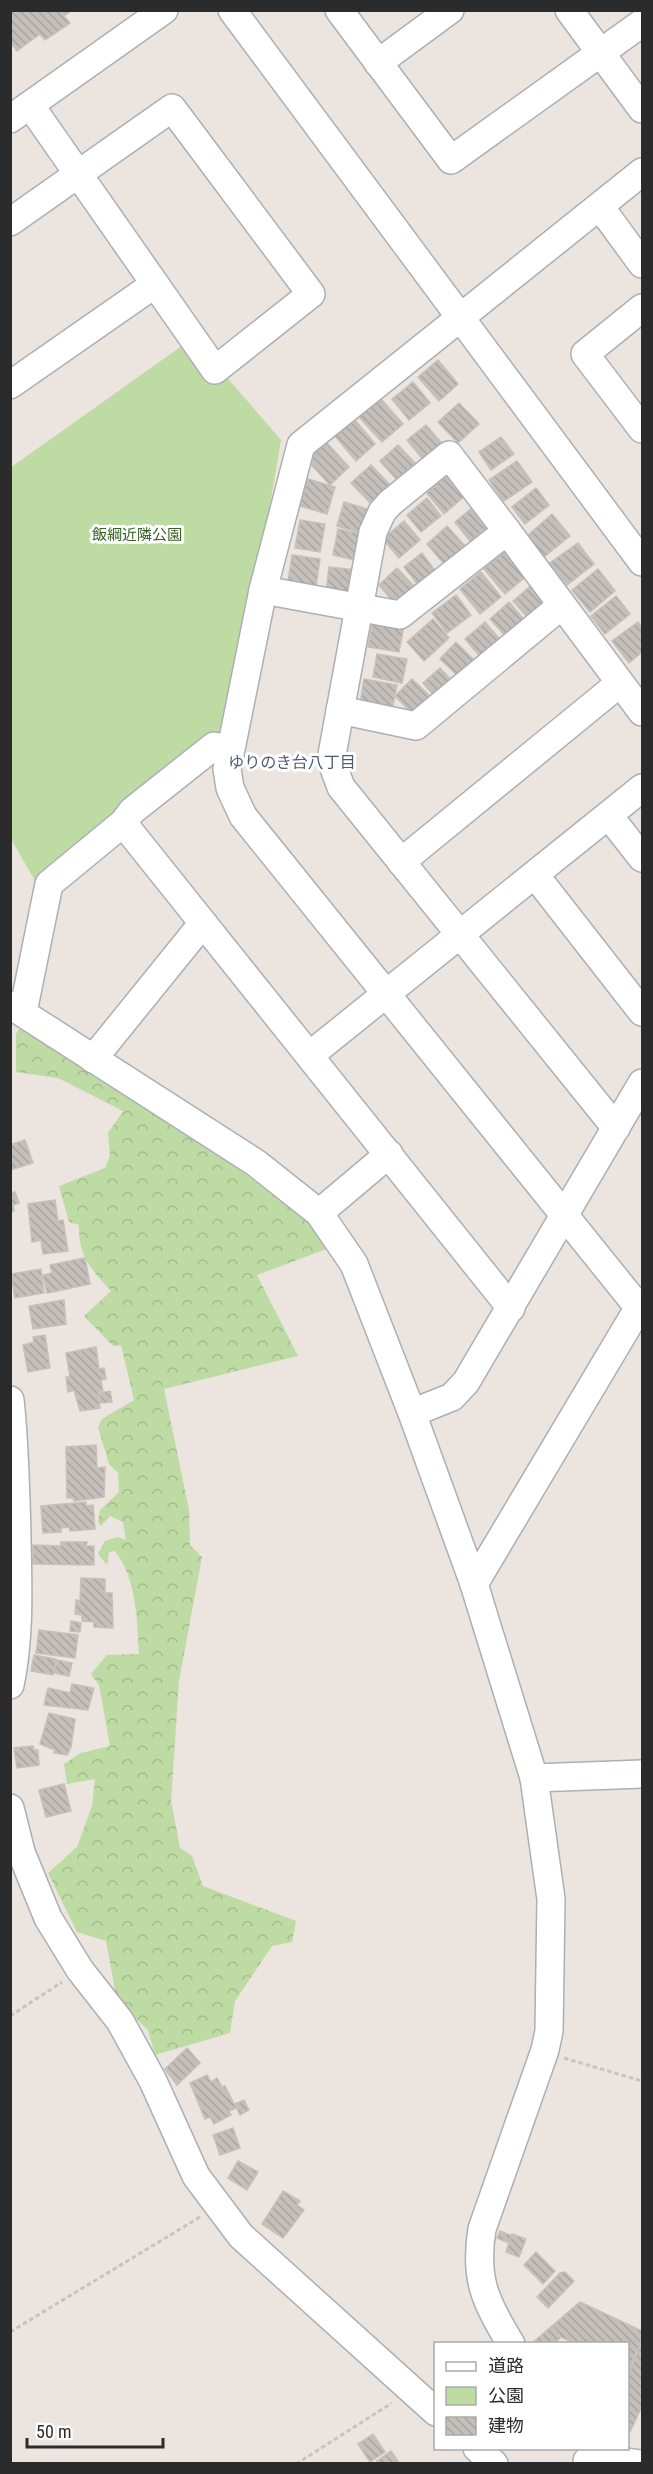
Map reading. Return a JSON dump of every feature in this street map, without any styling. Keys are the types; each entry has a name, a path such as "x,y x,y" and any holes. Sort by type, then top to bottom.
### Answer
{"street":[{"path":"10,222 77,174 172,108 311,294 215,370 77,174 20,112 164,10"},
{"path":"232,10 642,562"},
{"path":"339,10 451,160 642,23"},
{"path":"378,63 450,10"},
{"path":"569,10 642,109"},
{"path":"474,1584 641,1305 565,1217 243,816 230,788 227,769 229,750 263,590 301,445 601,208 642,172"},
{"path":"601,208 642,264"},
{"path":"10,385 155,284"},
{"path":"642,308 585,354 642,429"},
{"path":"616,1128 337,780 331,760 373,532 382,512 449,454 642,712"},
{"path":"263,590 400,615 507,531"},
{"path":"340,710 416,726 562,605"},
{"path":"401,862 620,682"},
{"path":"229,750 214,746 132,811 123,823 49,884 17,1009 93,1059 197,1122 256,1163 319,1213 354,1264 412,1413 474,1584 534,1778 551,1899 549,2031 545,2050 482,2229 479,2250 478,2272 484,2295 509,2342"},
{"path":"310,1055 642,788"},
{"path":"609,816 642,858"},
{"path":"123,823 511,1308"},
{"path":"535,875 642,1012"},
{"path":"93,1059 203,923"},
{"path":"412,1413 452,1397 466,1382 642,1083"},
{"path":"319,1213 389,1154"},
{"path":"10,1400 15,1451 19,1592 15,1660 10,1685"},
{"path":"534,1778 642,1774"},
{"path":"10,1808 21,1851 48,1918 80,1970 120,2021 153,2081 196,2176 217,2207 241,2236 434,2411"},
{"path":"479,2450 494,2463"},
{"path":"584,2458 640,2463"}],"path":[{"path":"10,2016 80,1970"},
{"path":"545,2050 572,2062 642,2081"},
{"path":"10,2332 217,2207"},
{"path":"296,2463 412,2391"}],"green space":[{"name":"飯綱近隣公園","path":"193,338 281,440 229,750 38,886 11,839 10,468"},
{"path":"22,1024 155,1108 309,1221 329,1248 257,1275 298,1356 164,1389 189,1510 190,1545 202,1557 179,1681 171,1801 180,1848 192,1856 203,1886 296,1921 292,1942 272,1946 235,2001 230,2033 155,2055 148,2030 117,2000 106,1941 77,1932 48,1873 77,1847 92,1806 95,1779 67,1784 64,1764 81,1753 110,1746 99,1685 91,1674 107,1655 139,1654 138,1628 128,1574 115,1551 109,1552 107,1565 98,1554 105,1541 118,1537 126,1540 123,1522 110,1516 101,1526 98,1522 100,1510 119,1492 118,1473 109,1464 98,1427 102,1419 134,1400 121,1345 113,1346 84,1316 111,1291 97,1276 83,1254 79,1225 69,1222 59,1186 105,1168 110,1156 108,1133 123,1111 58,1078 16,1072 16,1034"}],"building":[{"path":"10,10 72,10 64,16 70,23 45,40 40,34 17,51 10,41"},
{"path":"438,360 458,384 439,401 418,377"},
{"path":"413,382 430,403 409,420 392,399"},
{"path":"380,398 403,424 382,442 359,417"},
{"path":"459,403 479,424 458,443 438,422"},
{"path":"355,420 375,444 356,461 335,436"},
{"path":"426,425 445,447 426,463 407,440"},
{"path":"501,437 514,454 491,470 479,452"},
{"path":"326,442 349,467 330,485 307,460"},
{"path":"398,445 416,464 398,481 380,461"},
{"path":"517,461 532,482 504,501 489,480"},
{"path":"371,465 392,487 373,506 351,483"},
{"path":"450,473 467,494 444,514 427,493"},
{"path":"308,479 335,487 327,514 300,506"},
{"path":"536,488 549,505 525,524 512,507"},
{"path":"427,498 441,516 421,532 407,515"},
{"path":"344,502 374,511 367,535 337,526"},
{"path":"473,507 488,526 470,541 455,522"},
{"path":"552,514 570,536 544,557 527,536"},
{"path":"300,520 325,524 320,552 295,548"},
{"path":"404,521 420,540 399,558 383,539"},
{"path":"447,526 465,546 445,565 427,544"},
{"path":"338,529 365,535 359,561 333,555"},
{"path":"578,543 594,564 567,585 550,563"},
{"path":"508,549 529,574 505,594 484,569"},
{"path":"422,553 436,572 418,585 404,567"},
{"path":"292,555 320,559 316,586 288,582"},
{"path":"329,567 356,570 353,596 326,593"},
{"path":"397,568 415,587 396,605 379,585"},
{"path":"598,569 615,591 590,612 572,590"},
{"path":"481,572 501,597 480,614 460,589"},
{"path":"533,584 548,602 529,619 513,601"},
{"path":"456,595 471,615 447,633 432,613"},
{"path":"616,596 630,614 605,634 591,616"},
{"path":"509,602 526,622 507,638 490,619"},
{"path":"433,619 449,638 424,661 407,642"},
{"path":"373,620 404,625 399,652 368,647"},
{"path":"485,622 503,643 483,660 465,639"},
{"path":"638,622 642,628 642,652 629,663 612,641"},
{"path":"456,642 477,663 461,679 440,659"},
{"path":"377,654 407,659 402,683 373,677"},
{"path":"440,668 454,683 437,699 423,683"},
{"path":"364,679 397,685 392,710 360,705"},
{"path":"412,679 431,697 414,715 395,696"},
{"path":"25,1140 33,1163 10,1170 10,1145"},
{"path":"15,1192 19,1203 13,1205 14,1211 10,1212 10,1194"},
{"path":"55,1200 58,1221 63,1220 68,1251 43,1254 41,1240 32,1242 28,1204"},
{"path":"85,1258 90,1284 47,1293 43,1275 52,1273 50,1265"},
{"path":"41,1269 44,1293 15,1298 11,1274"},
{"path":"64,1300 66,1324 33,1329 29,1306"},
{"path":"45,1335 50,1368 28,1372 23,1345 34,1342 33,1337"},
{"path":"96,1347 99,1369 104,1368 106,1379 101,1380 103,1391 98,1392 100,1408 80,1411 74,1390 68,1392 66,1377 70,1377 66,1353"},
{"path":"110,1391 112,1402 101,1403 99,1393"},
{"path":"96,1445 97,1468 105,1467 104,1497 74,1501 73,1498 67,1498 66,1447"},
{"path":"86,1502 86,1506 93,1505 95,1529 70,1531 69,1527 61,1528 61,1532 43,1533 41,1506"},
{"path":"61,1542 87,1542 86,1546 94,1546 94,1565 33,1564 33,1545 61,1546"},
{"path":"81,1578 105,1579 105,1593 112,1593 113,1628 94,1627 94,1622 82,1621 82,1615 75,1614 76,1600 80,1601"},
{"path":"71,1621 81,1623 80,1632 70,1631"},
{"path":"39,1630 78,1635 75,1658 36,1653"},
{"path":"34,1655 56,1659 53,1675 31,1671"},
{"path":"57,1660 72,1663 69,1676 54,1673"},
{"path":"72,1684 94,1688 88,1710 44,1705 48,1688 70,1693"},
{"path":"49,1713 75,1719 71,1747 67,1755 54,1753 55,1750 40,1744"},
{"path":"33,1746 34,1750 38,1750 39,1765 17,1768 14,1748"},
{"path":"64,1784 71,1811 46,1817 39,1790"},
{"path":"187,2048 200,2063 177,2085 165,2069"},
{"path":"207,2075 211,2082 217,2078 222,2087 225,2086 236,2108 229,2111 231,2115 214,2124 210,2117 205,2119 190,2083"},
{"path":"244,2100 249,2110 240,2115 235,2104"},
{"path":"233,2128 240,2148 220,2155 213,2135"},
{"path":"238,2161 258,2172 247,2190 228,2178"},
{"path":"283,2191 300,2201 297,2205 304,2210 283,2238 262,2224"},
{"path":"500,2231 512,2236 509,2243 497,2238"},
{"path":"512,2234 526,2239 519,2257 506,2252"},
{"path":"536,2252 555,2271 543,2284 524,2265"},
{"path":"565,2272 574,2281 548,2308 537,2297 560,2273"},
{"path":"580,2302 642,2331 642,2339 629,2369 629,2342 571,2342 561,2337 552,2326"},
{"path":"552,2326 561,2337 556,2342 533,2342"},
{"path":"642,2342 642,2406 630,2432 629,2432 629,2373"},
{"path":"373,2434 385,2452 370,2462 358,2444"},
{"path":"391,2451 400,2464 379,2464 377,2461"}],"district":[{"name":"ゆりのき台八丁目","path":"292,762"}]}
